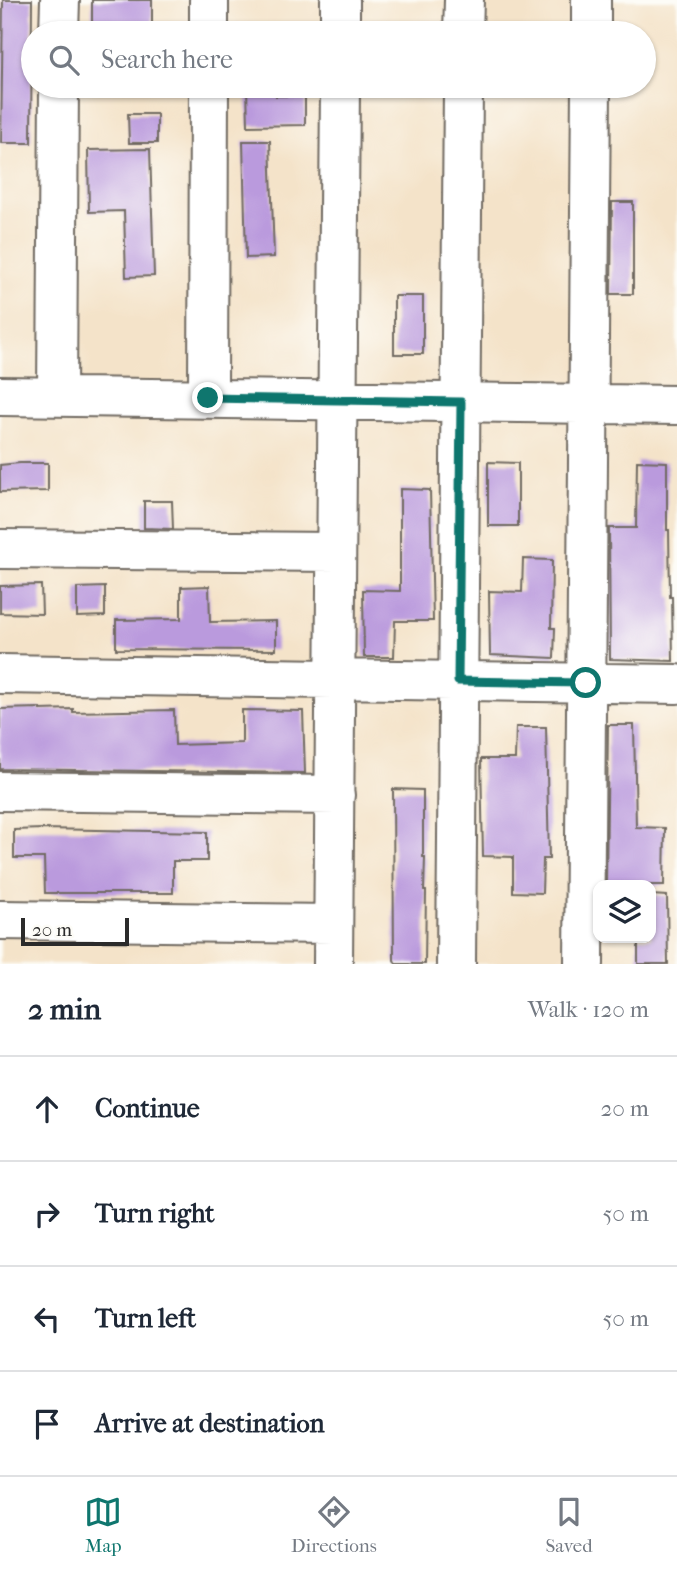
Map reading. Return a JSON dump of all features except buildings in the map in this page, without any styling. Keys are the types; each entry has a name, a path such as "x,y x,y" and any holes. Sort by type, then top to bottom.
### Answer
{"street":[{"path":"59,21 60,0"},
{"path":"209,0 209,21"},
{"path":"340,0 340,21"},
{"path":"463,21 464,0"},
{"path":"591,21 592,0"},
{"path":"57,396 59,98"},
{"path":"208,398 209,98"},
{"path":"333,964 340,98"},
{"path":"456,964 463,98"},
{"path":"584,964 591,98"},
{"path":"0,396 677,405"},
{"path":"0,549 336,552"},
{"path":"0,674 677,684"},
{"path":"0,791 335,795"},
{"path":"0,920 333,924"}],"route":[{"path":"208,398 461,402 458,681 586,683"}]}
